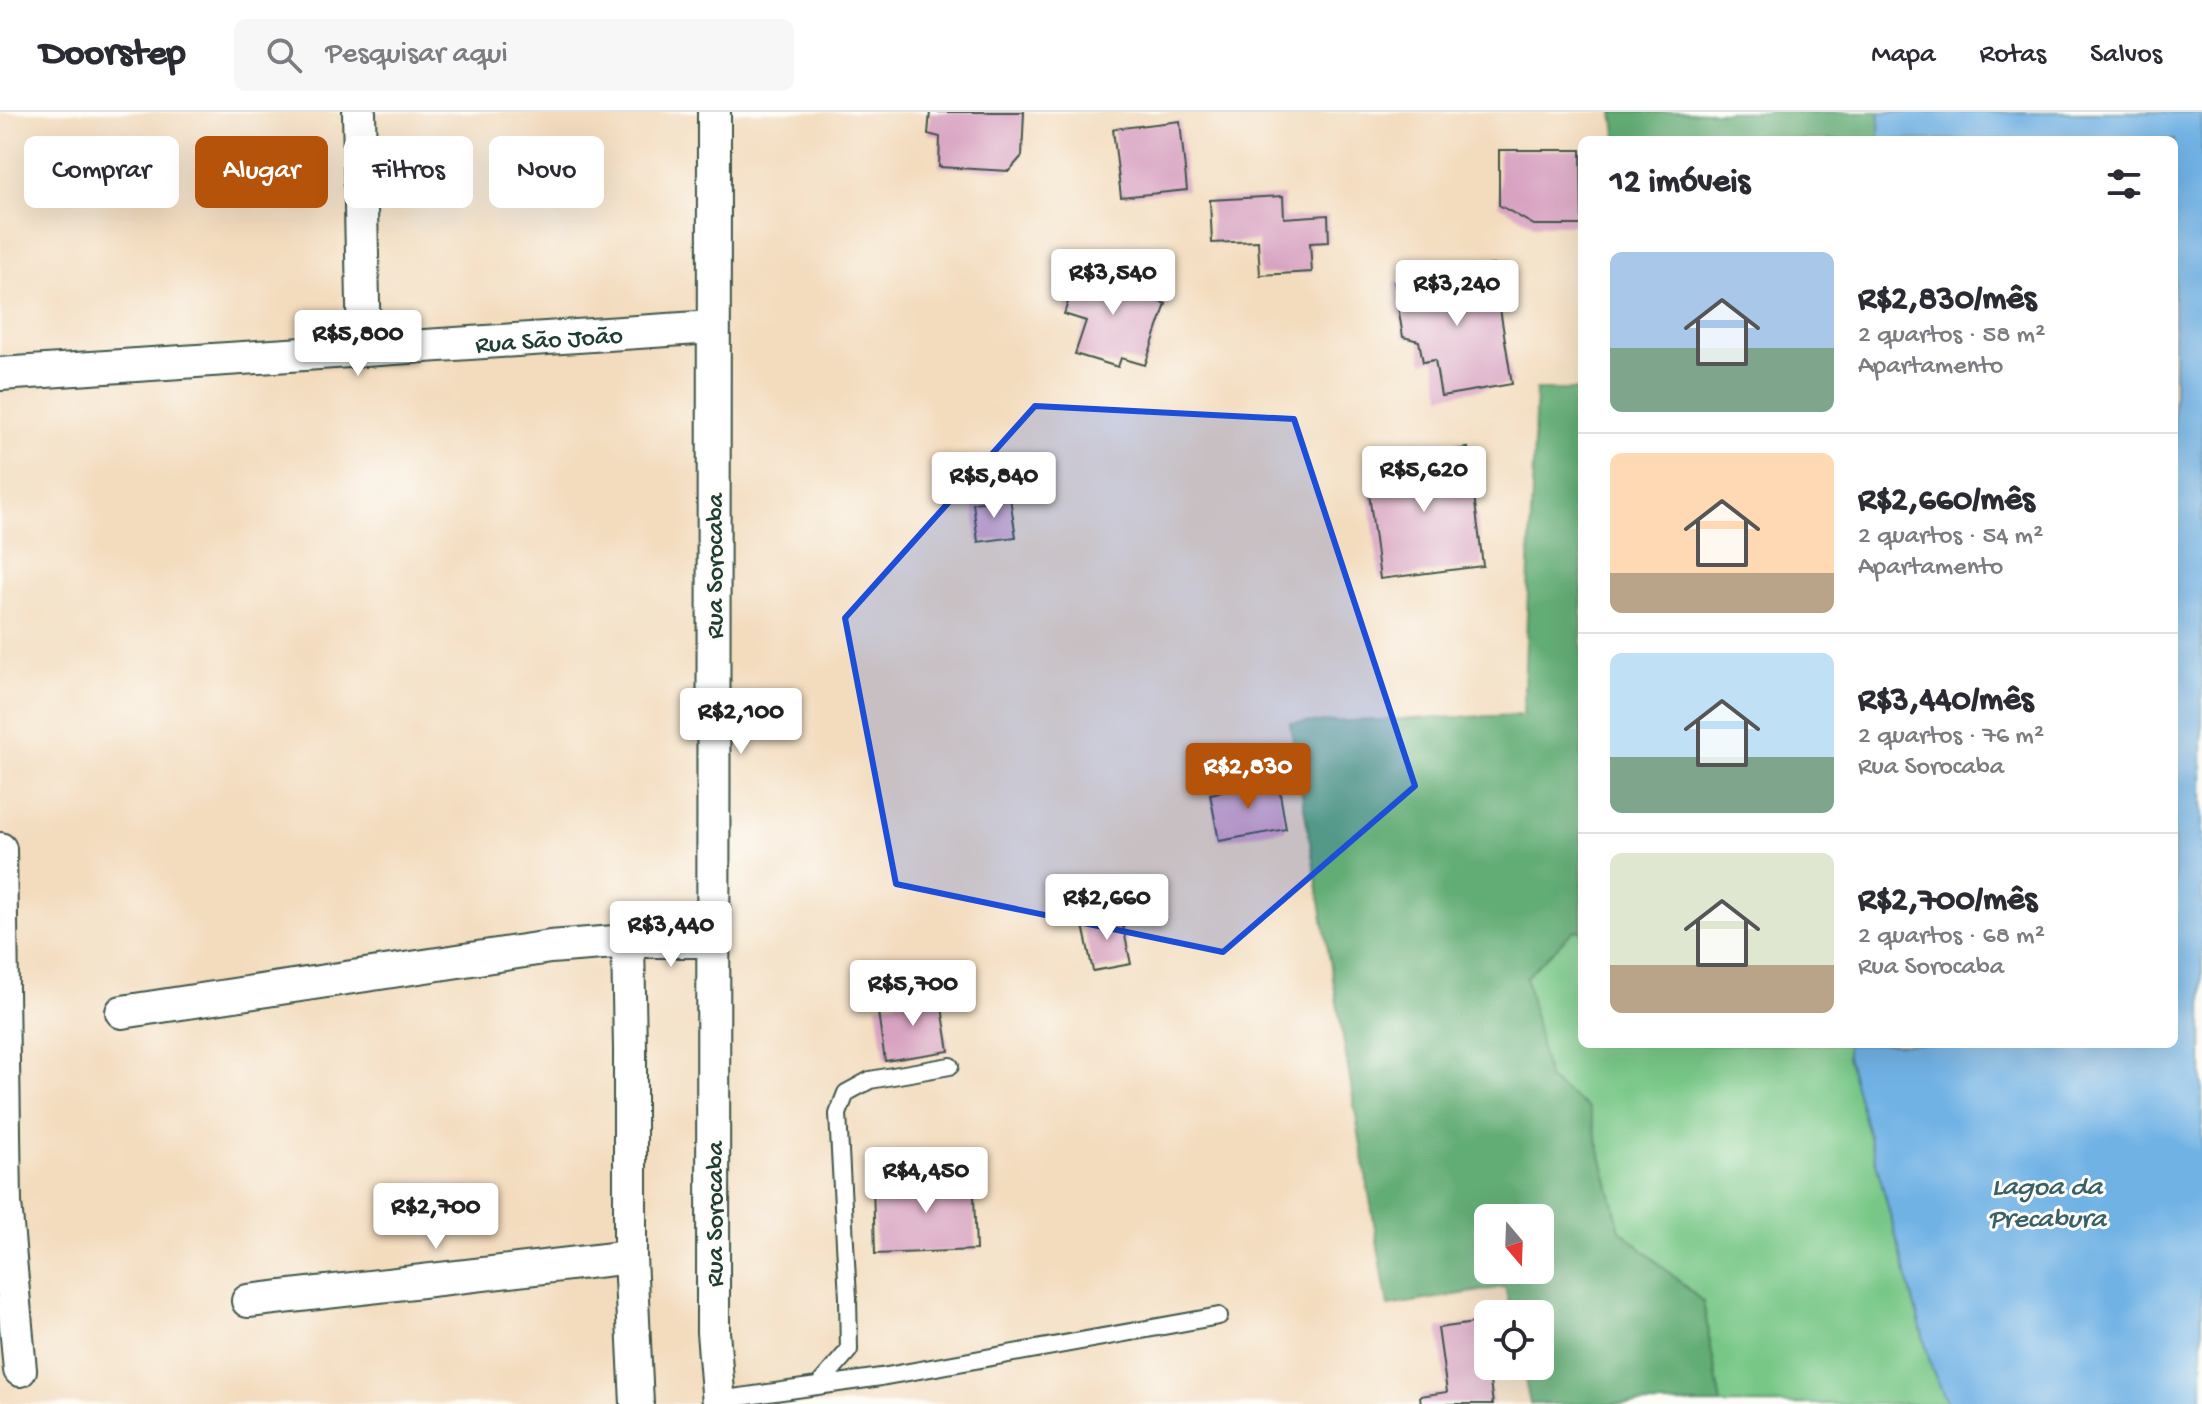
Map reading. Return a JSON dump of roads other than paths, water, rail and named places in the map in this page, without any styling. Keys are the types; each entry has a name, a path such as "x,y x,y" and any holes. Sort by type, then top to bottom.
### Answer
{"street":[{"path":"359,112 364,350"},
{"name":"Rua Sorocaba","path":"714,112 713,1332 719,1402"},
{"name":"Rua São João","path":"0,374 713,327"},
{"path":"0,849 5,1203 20,1370"},
{"path":"628,941 630,1257 637,1404"},
{"path":"122,1012 550,947 628,941 713,941"},
{"path":"248,1301 630,1257"}],"lane":[{"path":"818,1386 849,1350 838,1114 846,1093 870,1080 950,1066"},
{"path":"719,1402 896,1374 1219,1316"}],"water":[{"name":"Lagoa da Precabura","path":"1880,112 2202,112 2202,1404 1948,1404 1932,1369 1847,1056 1847,1048 2178,1048 2178,136 1879,136"}]}
